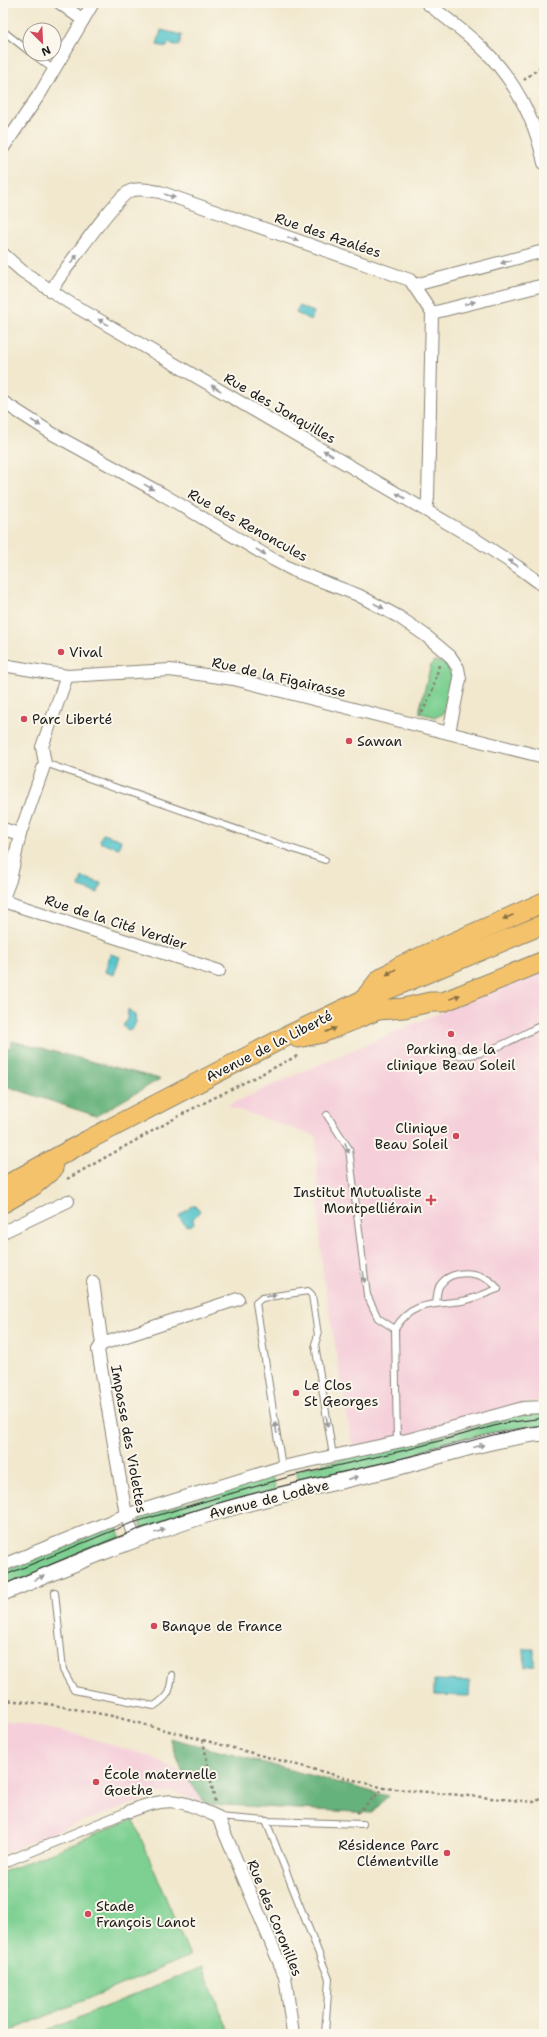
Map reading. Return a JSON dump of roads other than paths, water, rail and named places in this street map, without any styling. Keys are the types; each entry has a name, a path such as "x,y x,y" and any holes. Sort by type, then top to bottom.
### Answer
{"main road":[{"path":"365,999 379,980 400,966 544,902"},
{"name":"Avenue de la Liberté","path":"3,1187 88,1140 279,1040 365,999 544,924"},
{"path":"279,1040 322,1033 386,1008 404,1008 430,1002 443,1002 544,961"},
{"path":"3,1203 33,1186 88,1140"}],"street":[{"path":"60,3 83,20"},
{"path":"3,148 54,70 92,3"},
{"path":"427,3 490,56 515,87 541,148 544,163"},
{"name":"Rue des Azalées","path":"52,291 57,281 117,202 131,190 160,192 410,280 415,285"},
{"path":"426,510 428,498 432,313 415,285 544,251"},
{"name":"Rue des Jonquilles","path":"3,254 22,271 52,291 426,510 518,567 544,586"},
{"path":"432,313 544,285"},
{"name":"Rue des Renoncules","path":"3,402 53,434 162,494 274,560 295,571 358,595 399,617 425,635 450,656 458,668 460,679 449,732"},
{"name":"Rue de la Figairasse","path":"3,665 67,676 170,670 234,679 544,756"},
{"path":"3,900 10,880 20,834 45,763 42,747 67,676"},
{"path":"3,828 20,834"},
{"name":"Rue de la Cité Verdier","path":"3,900 219,971"},
{"path":"3,1232 68,1201"},
{"name":"Impasse des Violettes","path":"93,1282 102,1344 98,1350 126,1515 135,1539"},
{"path":"102,1344 238,1299"},
{"name":"Avenue de Lodève","path":"3,1565 126,1515 282,1467 397,1442 523,1408 544,1407"},
{"name":"Avenue de Lodève","path":"3,1593 135,1539 204,1516 275,1496 388,1470 503,1440 544,1433"},
{"path":"3,1863 130,1811 164,1800 186,1803 218,1816"},
{"name":"Rue des Coronilles","path":"218,1816 285,1976 293,2034"}],"lane":[{"path":"3,31 22,46"},
{"path":"44,62 54,70"},
{"path":"45,763 325,860"},
{"path":"451,1054 460,1056 479,1054 544,1024"},
{"path":"327,1115 349,1149 367,1295 378,1318 395,1329"},
{"path":"397,1442 395,1329 402,1317 428,1304 464,1301 498,1289 494,1283 485,1277 474,1273 459,1274 448,1277 439,1285 436,1303"},
{"path":"282,1467 256,1303 262,1298 308,1291 312,1295 318,1336 315,1344 333,1456"},
{"path":"55,1592 63,1670 74,1690 154,1706 166,1699 170,1689 172,1674"},
{"path":"218,1816 266,1821 363,1824"},
{"path":"266,1821 329,1979 326,2034"}],"water":[{"path":"161,30 182,35 179,46 168,43 167,47 157,45"},
{"path":"299,306 314,312 311,320 296,313"},
{"path":"104,834 121,840 119,848 101,843 100,840"},
{"path":"82,877 101,883 98,893 79,887"},
{"path":"110,954 120,957 114,975 105,972"},
{"path":"128,1009 135,1015 136,1022 133,1028 128,1030 123,1026 127,1019"},
{"path":"192,1206 196,1206 200,1211 193,1219 194,1223 190,1226 185,1225 179,1216"},
{"path":"524,1649 534,1649 534,1666 525,1667"},
{"path":"434,1680 470,1681 469,1696 434,1695"}],"tram line":[{"path":"3,1576 129,1524 219,1497 292,1476 406,1450 505,1423 544,1418"},
{"path":"3,1585 116,1538 214,1504 494,1435 544,1425"}],"place":[{"name":"Vival","path":"61,652"},
{"name":"Parc Liberté","path":"24,719"},
{"name":"Sawan","path":"349,741"},
{"name":"Parking de la clinique Beau Soleil","path":"451,1034"},
{"name":"Clinique Beau Soleil","path":"456,1136"},
{"name":"Institut Mutualiste Montpelliérain","path":"431,1200"},
{"name":"Le Clos St Georges","path":"296,1393"},
{"name":"Banque de France","path":"154,1626"},
{"name":"École maternelle Goethe","path":"96,1782"},
{"name":"Résidence Parc Clémentville","path":"447,1853"},
{"name":"Stade François Lanot","path":"88,1914"}]}
